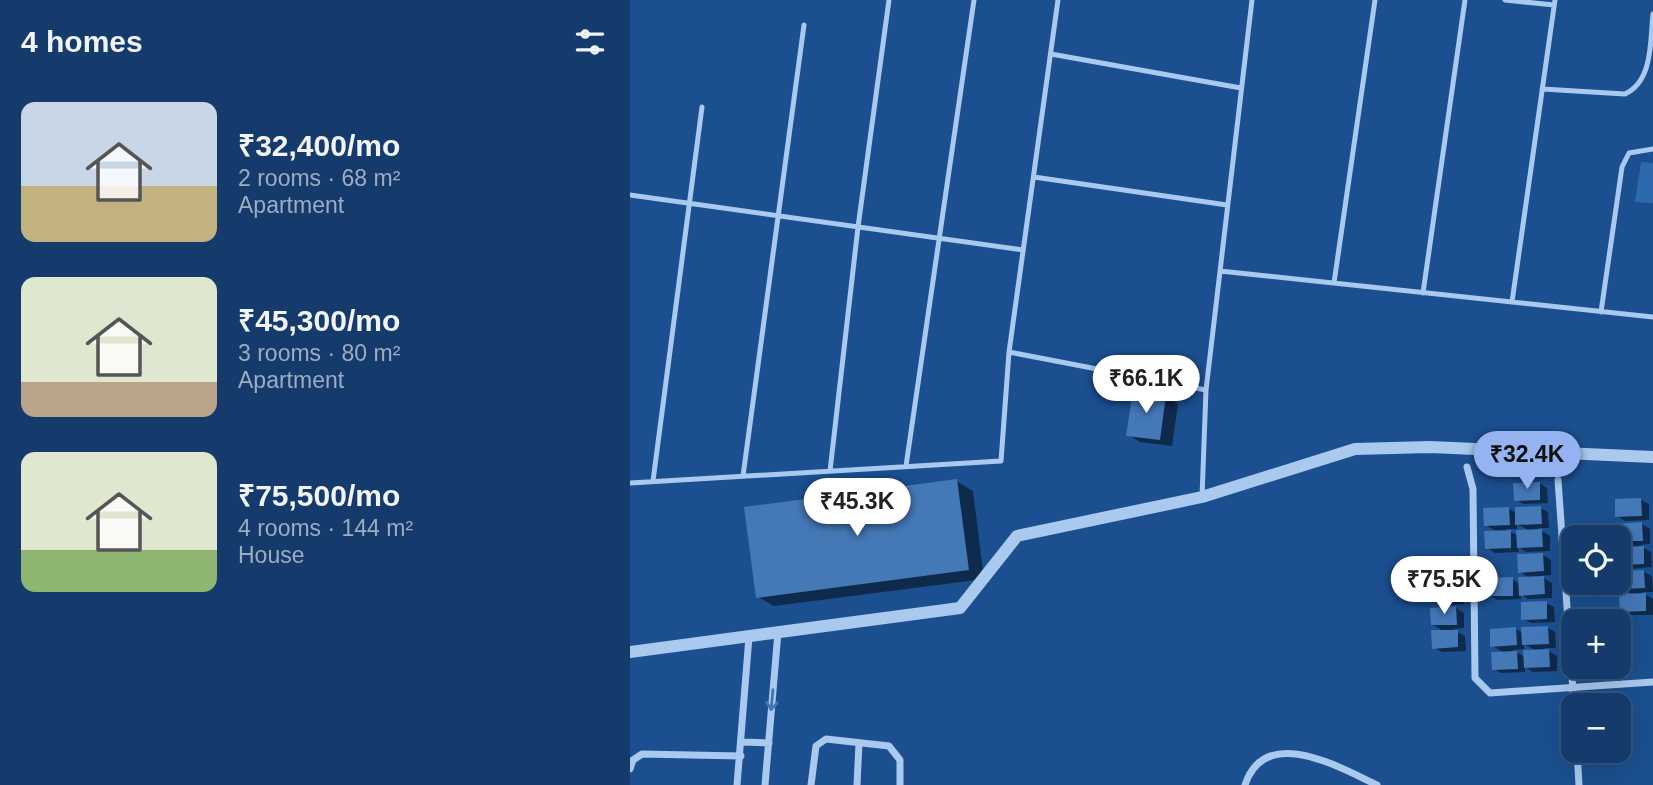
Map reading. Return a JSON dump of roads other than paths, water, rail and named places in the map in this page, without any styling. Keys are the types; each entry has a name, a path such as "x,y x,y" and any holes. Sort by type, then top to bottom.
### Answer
{"street":[{"path":"630,652 960,608 1017,536 1202,497 1355,449 1430,447 1653,457"},
{"path":"1467,467 1473,489 1475,678 1490,693 1653,682"},
{"path":"1558,480 1573,693"},
{"path":"765,785 778,632"},
{"path":"737,785 749,637"},
{"path":"811,785 819,741 889,746 900,760 900,785"},
{"path":"742,742 769,743"},
{"path":"857,785 859,743"},
{"path":"630,769 633,760 642,754 741,756"},
{"path":"1245,785 1250,771 1270,755 1314,755 1377,785"},
{"path":"1578,763 1579,785"}],"lane":[{"path":"830,471 858,227 890,0"},
{"path":"906,466 974,0"},
{"path":"630,483 1001,461 1009,352 1058,0"},
{"path":"1202,497 1206,390 1252,0"},
{"path":"1334,283 1375,0"},
{"path":"1423,293 1465,0"},
{"path":"1505,0 1555,3 1512,302"},
{"path":"1542,89 1625,94 1633,90 1641,84 1647,64 1653,14"},
{"path":"743,476 804,25"},
{"path":"1051,54 1241,88"},
{"path":"653,481 702,107"},
{"path":"1601,312 1622,167 1629,153 1653,149"},
{"path":"1034,177 1227,205"},
{"path":"630,195 1023,250"},
{"path":"1220,271 1653,317"},
{"path":"1009,352 1206,390"}]}
